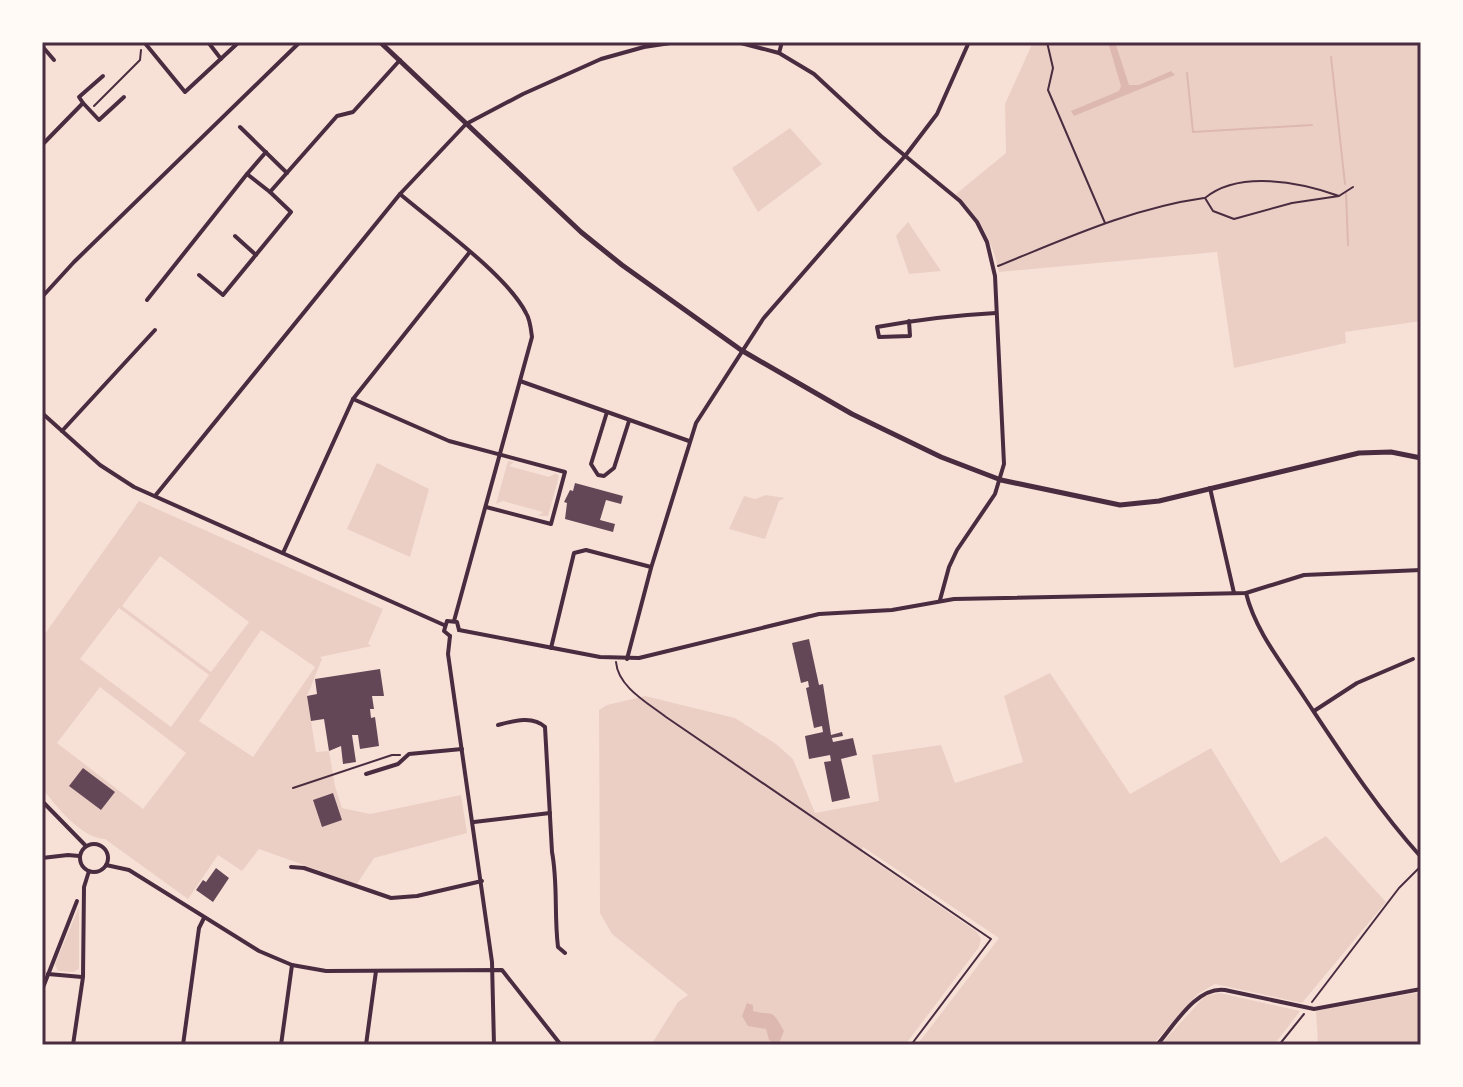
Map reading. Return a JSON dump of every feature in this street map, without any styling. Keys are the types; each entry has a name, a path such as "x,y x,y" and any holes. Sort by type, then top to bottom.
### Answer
{"main road":[{"path":"380,42 581,232 741,350 898,438 1001,480 1120,505 1159,501 1359,453 1391,452 1421,458"}],"street":[{"path":"144,42 185,92 239,42"},
{"path":"208,42 221,59"},
{"path":"42,297 300,42"},
{"path":"155,496 400,194 466,124 578,68 631,50 677,42"},
{"path":"737,42 779,53 814,74 951,193 970,212 983,232 994,268 1004,456 1001,480 995,494 957,550 940,600"},
{"path":"779,53 782,42"},
{"path":"627,659 651,568 696,423 763,319 905,156 937,114 969,42"},
{"path":"42,46 54,60"},
{"path":"270,192 337,116 353,112 400,60"},
{"path":"103,76 79,97 99,120 124,97"},
{"path":"42,145 83,103"},
{"path":"240,127 287,173"},
{"path":"147,300 266,152"},
{"path":"199,275 223,295 291,212 247,174"},
{"path":"400,194 514,295 527,314 532,337 454,621"},
{"path":"235,236 256,255"},
{"path":"283,553 353,399 469,253"},
{"path":"909,321 910,336 879,337 877,327 909,321 996,313"},
{"path":"62,431 155,330"},
{"path":"520,381 689,441"},
{"path":"353,399 449,441 565,472 551,524 486,507"},
{"path":"607,412 591,464 598,475 604,476 614,468 629,420"},
{"path":"42,413 116,476 444,625"},
{"path":"1210,488 1234,593"},
{"path":"551,648 574,553 586,550 651,568"},
{"path":"459,630 627,659 653,656 819,614 892,610 940,600 1246,593 1304,575 1421,570"},
{"path":"1246,593 1257,624 1314,711 1374,801 1421,857"},
{"path":"449,620 454,621 459,625 459,630 456,635 450,636 444,631 444,625 449,620"},
{"path":"450,636 448,654 493,969 494,1045"},
{"path":"1314,711 1357,683 1413,659"},
{"path":"498,725 532,720 545,727 552,852 556,872 555,923 558,947 565,953"},
{"path":"366,774 398,764 409,754 462,749"},
{"path":"42,801 86,846"},
{"path":"474,822 550,813"},
{"path":"97,844 108,854 106,865 100,870 89,871 80,856 86,846 97,844"},
{"path":"42,858 80,856"},
{"path":"106,865 129,870 270,957 292,965 326,971 493,969 506,973 561,1045"},
{"path":"291,867 304,868 391,898 482,881"},
{"path":"73,1045 83,977 84,887 89,871"},
{"path":"42,990 77,901"},
{"path":"183,1045 199,928 204,918"},
{"path":"281,1045 292,965"},
{"path":"366,1045 376,971"},
{"path":"48,974 83,977"},
{"path":"1157,1045 1200,997 1211,990 1225,990 1308,1008 1421,989"}],"path":[{"path":"1047,42 1053,68 1048,90 1105,223"},
{"path":"90,110 140,60 141,50"},
{"path":"994,268 1105,223 1175,202 1205,198 1218,187 1262,182 1321,190 1339,196"},
{"path":"1205,198 1213,211 1234,219 1292,203 1339,196 1353,187"},
{"path":"616,659 616,669 623,680 666,717 991,939 911,1045"},
{"path":"293,788 392,755 409,754"},
{"path":"1279,1045 1399,888 1421,866"}],"shaded area":[{"path":"1033,42 1421,42 1421,321 1345,332 1346,343 1234,368 1217,252 999,272 984,229 956,194 1006,153 1005,104"},
{"path":"1108,42 1115,42 1129,85 1139,85 1171,71 1175,75 1074,116 1071,111 1119,91 1121,86"},
{"path":"790,128 822,164 758,212 732,168"},
{"path":"908,222 941,271 909,274 896,236"},
{"path":"508,461 514,462 509,466 549,477 556,473 559,476 548,516 538,516 543,512 503,501 496,504"},
{"path":"377,463 429,489 410,557 347,529"},
{"path":"766,495 785,498 779,501 765,539 729,529 744,496 755,499"},
{"path":"139,501 383,609 368,644 372,646 320,657 322,659 307,696 316,752 329,751 342,808 370,814 461,795 467,833 374,858 357,884 259,849 242,871 218,855 188,899 105,839 78,827 42,788 42,638","holes":["160,556 249,622 211,672 122,606","119,608 209,675 171,727 80,659","261,630 315,667 253,757 199,721","100,687 186,753 143,809 57,743"]},
{"path":"1050,673 1130,794 1211,748 1281,863 1326,836 1386,902 1302,1003 1215,984 1198,994 1155,1042 1157,1045 917,1045 999,938 863,847 861,852 977,932 981,939 979,947 905,1045 651,1045 678,1002 688,995 612,934 600,913 599,710 607,705 645,696 735,718 776,744 793,759 815,813 879,801 872,755 941,745 955,783 1023,762 1004,696"},
{"path":"79,907 79,969 73,972 58,971 55,964"},
{"path":"1421,992 1421,1045 1318,1045 1316,1011"},
{"path":"1220,993 1300,1011 1274,1045 1160,1045 1205,996"},
{"path":"747,1003 753,1005 753,1011 774,1016 784,1031 780,1041 774,1043 769,1040 766,1029 748,1026 742,1016"}],"building":[{"path":"575,483 623,496 621,504 606,500 600,520 615,524 613,532 565,519 567,503 564,502"},
{"path":"809,639 819,685 823,684 831,735 842,732 843,736 832,738 833,742 853,738 857,755 841,759 850,798 832,802 824,762 831,761 830,755 809,759 805,736 823,732 822,726 814,728 806,688 809,687 808,681 801,683 792,643"},
{"path":"380,669 384,696 372,696 374,709 370,709 371,718 375,717 379,746 360,749 358,735 352,735 356,762 343,764 341,746 329,751 324,719 311,721 307,696 317,694 315,679"},
{"path":"83,768 115,792 101,810 69,786"},
{"path":"333,793 342,820 322,827 313,800"},
{"path":"216,868 229,878 213,902 196,890"}],"waterway":[{"path":"1331,57 1345,184"},
{"path":"1187,73 1193,132 1312,125"},
{"path":"1346,192 1348,245"}]}
